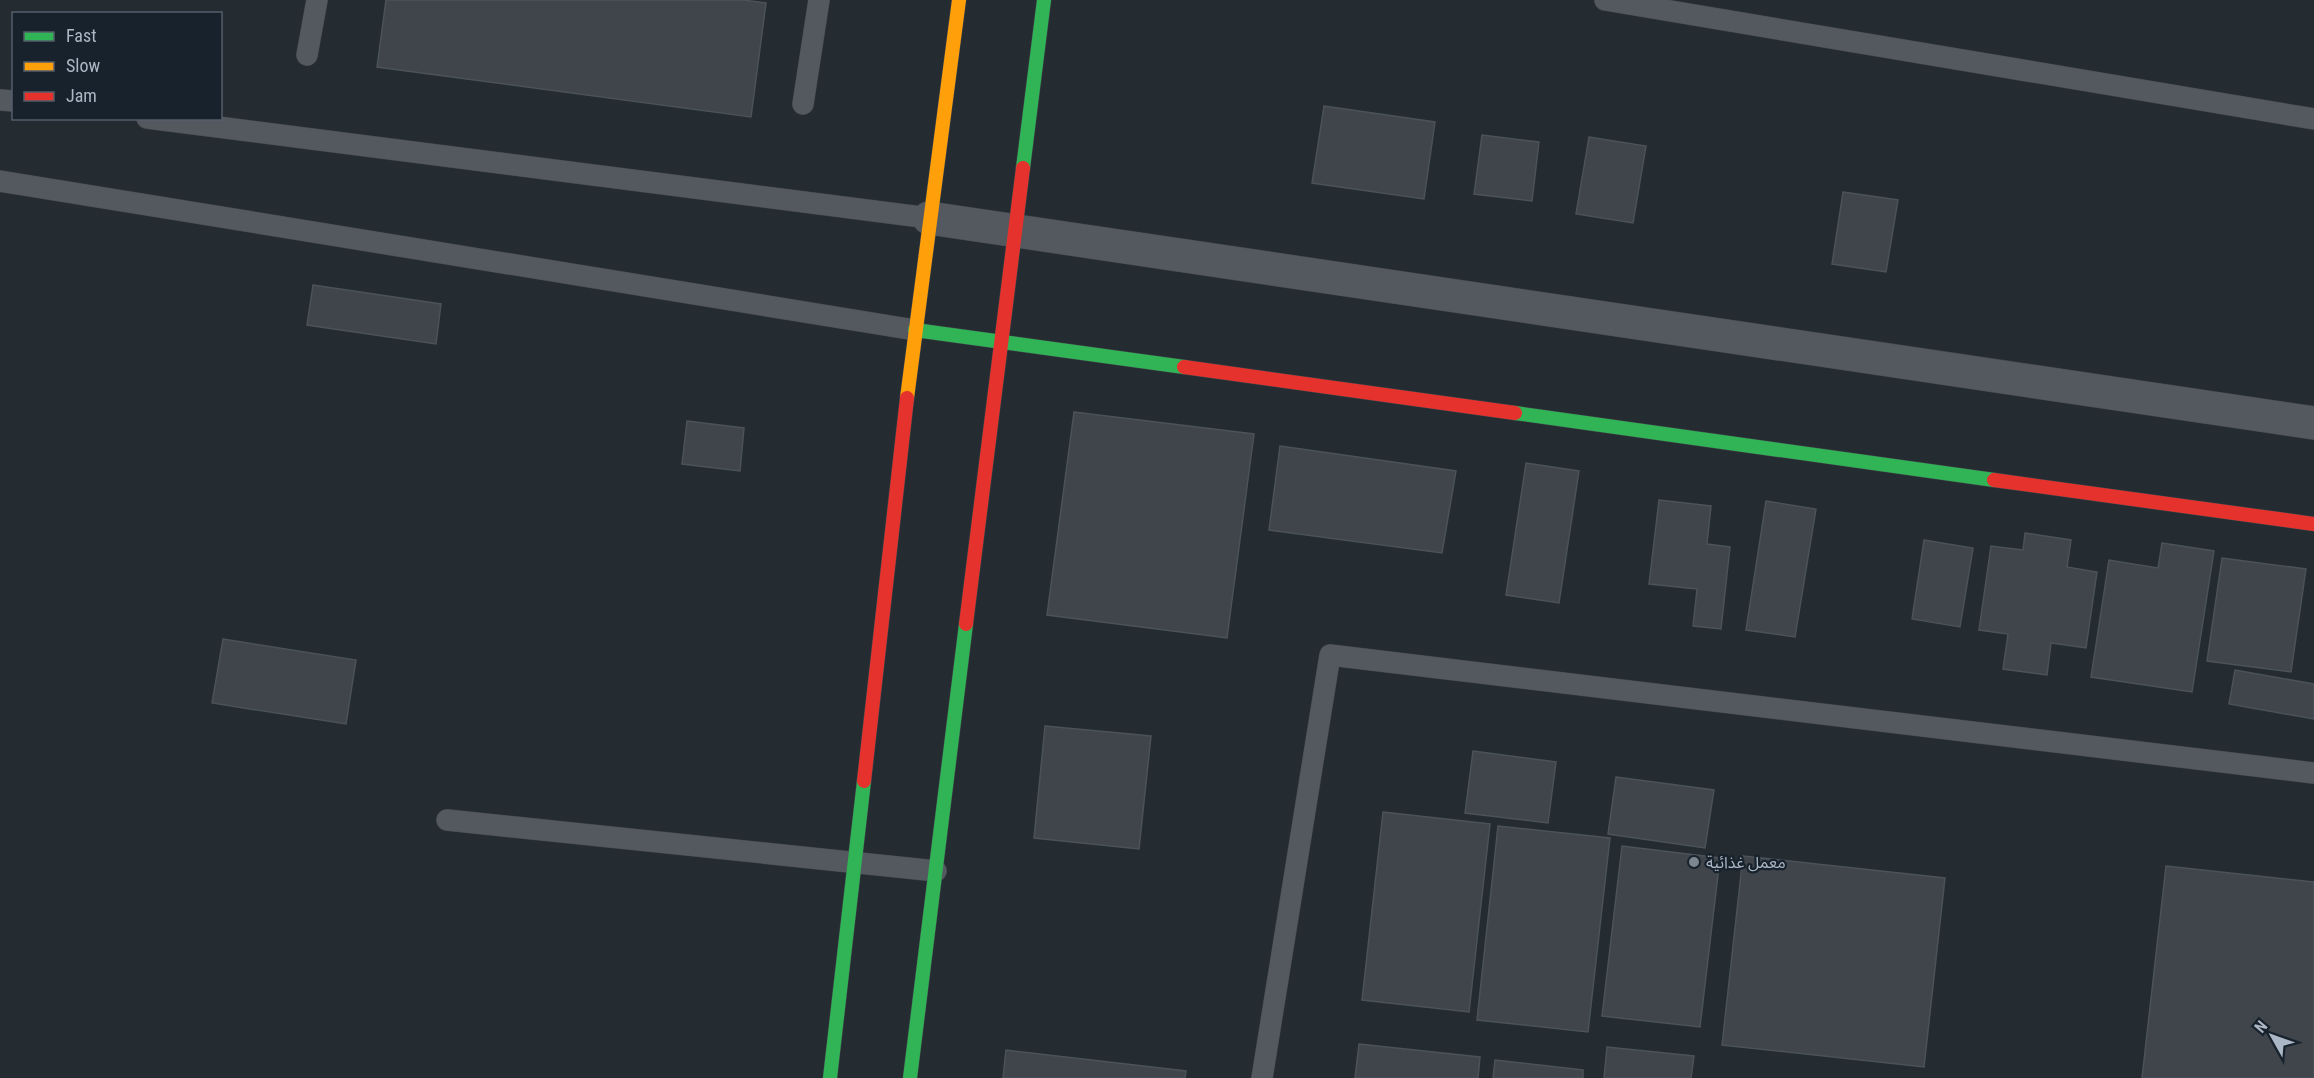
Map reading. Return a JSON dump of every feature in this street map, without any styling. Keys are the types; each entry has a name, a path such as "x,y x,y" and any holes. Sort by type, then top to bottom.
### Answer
{"street":[{"path":"830,1078 915,330 959,0"},
{"path":"910,1078 1044,0"},
{"path":"929,218 1017,229 2314,423"},
{"path":"915,330 1003,340 2314,524"}],"lane":[{"path":"308,55 317,0"},
{"path":"803,104 819,0"},
{"path":"1605,0 2314,119"},
{"path":"163,120 929,218"},
{"path":"0,181 915,330"},
{"path":"1262,1078 1330,655 2314,773"},
{"path":"447,820 936,871"}],"building":[{"path":"386,0 743,0 766,3 751,117 377,67"},
{"path":"1324,106 1435,122 1424,199 1312,183"},
{"path":"1482,135 1539,142 1532,201 1474,194"},
{"path":"1589,137 1646,146 1633,223 1576,214"},
{"path":"1843,192 1898,200 1886,272 1832,264"},
{"path":"313,285 441,304 436,344 307,325"},
{"path":"1074,412 1254,434 1227,638 1047,615"},
{"path":"687,421 744,428 740,471 682,464"},
{"path":"1280,446 1456,471 1442,553 1269,530"},
{"path":"1526,463 1579,471 1559,603 1506,595"},
{"path":"1659,500 1711,506 1707,544 1730,547 1721,629 1693,626 1697,589 1649,584"},
{"path":"1766,501 1816,509 1795,637 1746,630"},
{"path":"2025,533 2071,540 2067,567 2097,572 2086,648 2051,643 2047,675 2003,669 2008,634 1979,630 1991,546 2023,550"},
{"path":"1924,540 1973,548 1960,627 1912,619"},
{"path":"2162,543 2214,551 2192,692 2091,677 2109,560 2158,568"},
{"path":"2222,558 2306,569 2291,672 2207,661"},
{"path":"223,639 356,660 346,724 212,703"},
{"path":"2235,670 2314,684 2314,719 2229,704"},
{"path":"1045,726 1151,736 1139,849 1034,838"},
{"path":"1473,751 1556,762 1548,823 1465,813"},
{"path":"1616,777 1714,790 1705,848 1608,834"},
{"path":"1383,812 1490,824 1469,1012 1362,1000"},
{"path":"1498,826 1610,838 1588,1032 1477,1020"},
{"path":"1622,846 1720,858 1700,1027 1602,1016"},
{"path":"1743,856 1945,878 1924,1067 1722,1045"},
{"path":"2166,866 2314,882 2314,1078 2142,1078"},
{"path":"1359,1044 1480,1057 1478,1078 1355,1078"},
{"path":"1607,1047 1694,1056 1691,1078 1604,1078"},
{"path":"1006,1050 1186,1071 1185,1078 1003,1078"},
{"path":"1495,1060 1583,1070 1583,1078 1493,1078"}],"traffic: fast":[{"path":"1023,168 1044,0"},
{"path":"915,330 1184,367"},
{"path":"1515,413 1994,480"},
{"path":"910,1078 966,624"},
{"path":"830,1078 864,781"}],"traffic: slow":[{"path":"907,398 959,0"}],"traffic: jam":[{"path":"966,624 1023,168"},
{"path":"1184,367 1515,413"},
{"path":"864,781 907,398"},
{"path":"1994,480 2314,524"}],"place":[{"name":"معمل غذائية","path":"1694,862"}]}
